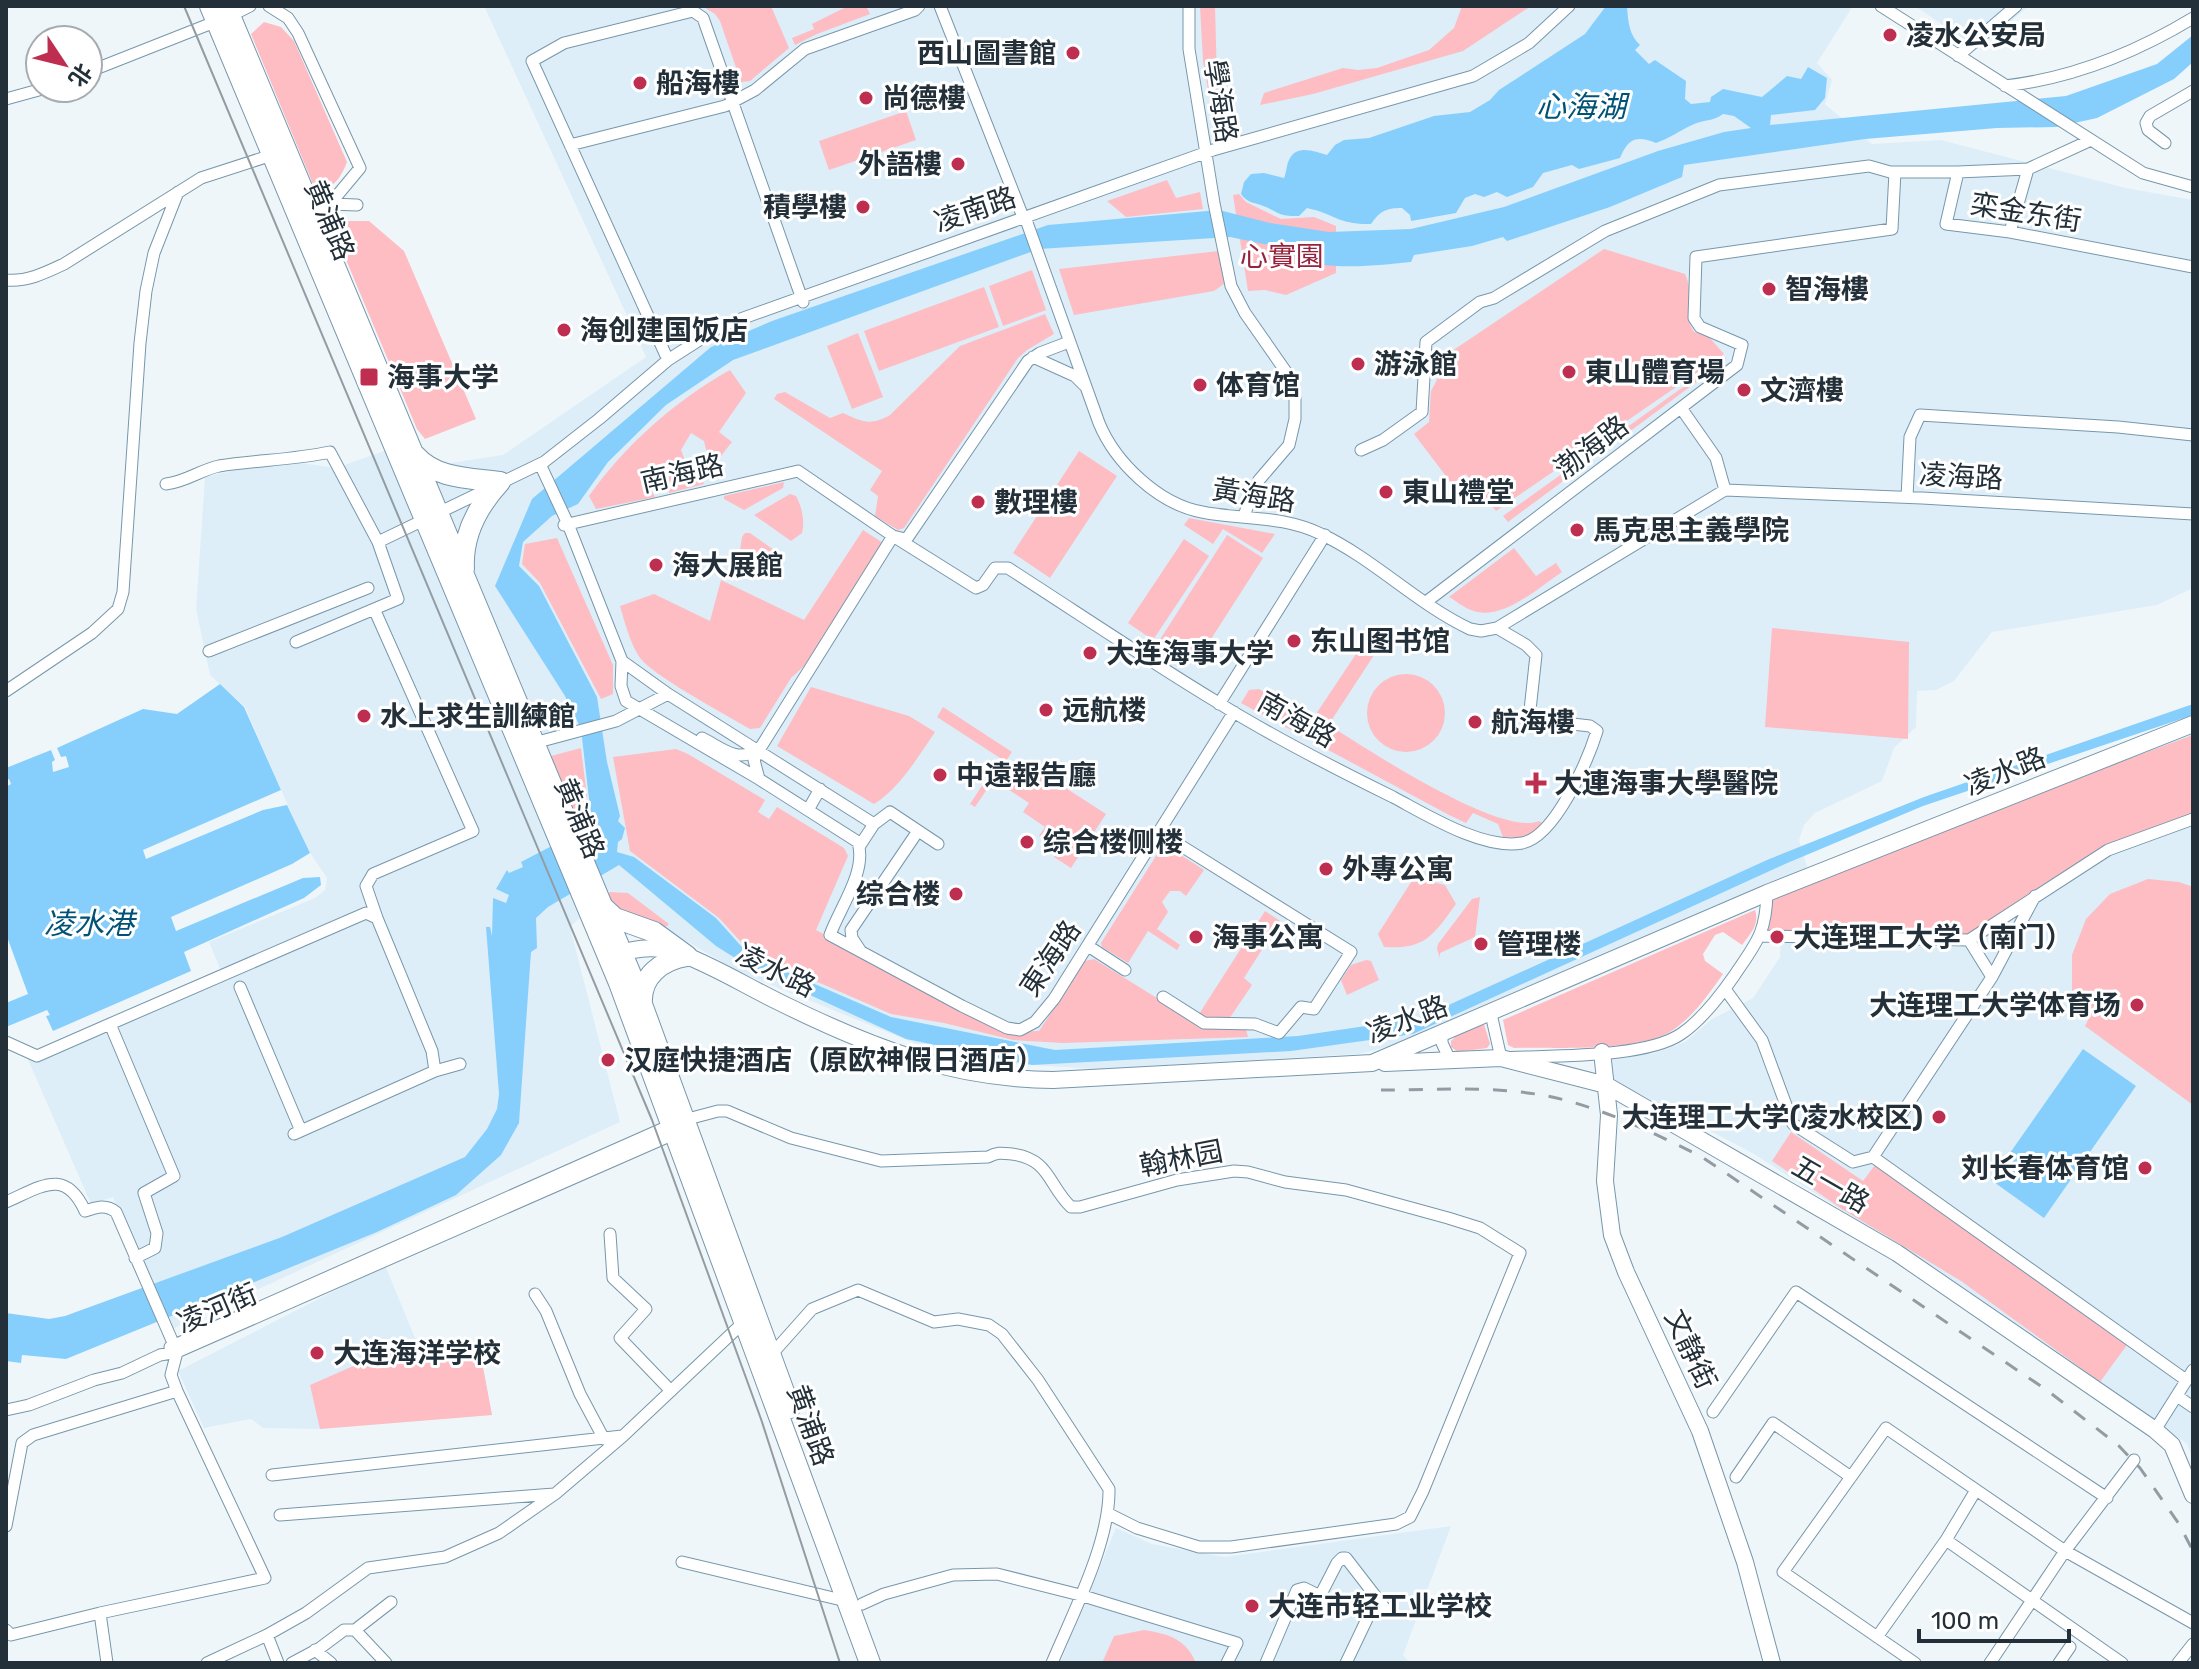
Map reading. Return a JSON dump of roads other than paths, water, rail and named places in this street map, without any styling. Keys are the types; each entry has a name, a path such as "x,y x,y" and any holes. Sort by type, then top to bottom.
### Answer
{"highway":[{"name":"黄浦路","path":"221,12 272,155 430,514 595,903 854,1602 884,1663"},
{"name":"黄浦路","path":"221,12 321,207 412,452 430,514 464,577 534,743 564,833"},
{"path":"412,452 422,463 449,475 500,482"},
{"path":"464,577 469,531 487,496 500,482"},
{"path":"595,903 615,918 654,932 687,956"},
{"name":"黄浦路","path":"614,955 642,1004 677,1127"},
{"path":"642,1004 641,995 649,977 665,962 687,956"},
{"name":"黄浦路","path":"749,1317 771,1355 854,1602 870,1663"}],"main road":[{"name":"凌水路","path":"614,955 635,948 662,948 687,956 782,1004 917,1061 995,1078 1053,1080 1372,1063 1767,893 2193,724"},
{"name":"文静街","path":"1602,1052 1609,1115 1605,1181 1612,1235 1700,1431 1745,1562 1772,1663"},
{"name":"五一路","path":"1372,1063 1501,1058 1606,1085 1897,1253 2155,1430 2172,1445 2193,1495"}],"street":[{"path":"104,65 221,12 250,6"},
{"path":"269,6 288,18 300,37 360,168 354,172 348,186 321,207"},
{"path":"570,145 733,102 755,90 805,49 919,6"},
{"path":"940,6 1024,217"},
{"name":"學海路","path":"1189,6 1189,49 1231,286 1245,313 1291,379 1295,399 1295,419 1289,445 1259,480 1244,515"},
{"name":"凌南路","path":"378,542 430,514 540,464 668,360 721,326 1205,153 1473,76 1529,43 1569,6"},
{"path":"1881,6 2143,173 2193,187"},
{"path":"1958,56 2016,6"},
{"path":"668,360 532,61 564,43 693,11 703,18 802,299"},
{"path":"2009,88 2102,63 2193,18"},
{"path":"2165,143 2148,130 2146,123 2150,116 2193,91"},
{"name":"栾金东街","path":"2087,137 2028,169 1958,172 1946,224 2010,232 2193,267"},
{"path":"6,280 17,281 40,275 64,264 201,178 272,155"},
{"path":"1361,450 1383,440 1422,412 1426,342 1480,302 1494,298 1605,231 1719,185 1869,166 1895,172 1958,172"},
{"path":"2010,232 2028,169"},
{"name":"渤海路","path":"1426,602 1737,365 1742,345 1700,327 1694,318 1696,257 1892,229 1895,172"},
{"path":"6,691 92,633 118,609 123,592 146,291 154,253 178,192"},
{"path":"321,207 357,205"},
{"name":"黃海路","path":"1024,217 1107,441 1126,468 1167,498 1199,512 1294,523 1325,535 1470,629 1481,631 1497,628"},
{"path":"759,779 754,760 759,750 893,536 908,537 1023,366 1033,357 1069,342"},
{"path":"1033,357 1075,376 1086,388"},
{"path":"1497,628 1725,490 1716,458 1681,408"},
{"path":"1907,497 1910,437 1920,415 2118,427 2193,435"},
{"path":"166,484 180,482 203,470 221,466 330,452 378,542 398,599 296,642"},
{"path":"540,464 622,661 621,686 626,701 759,779 858,842 859,847"},
{"name":"南海路","path":"565,521 798,471 976,588 983,585 995,568 1008,568 1234,712 1436,819 1491,842 1525,843 1541,835 1551,821 1579,776 1597,731 1590,726 1529,719 1536,655 1526,645 1497,628"},
{"name":"凌海路","path":"1725,490 2193,514"},
{"path":"1219,704 1325,535"},
{"path":"209,651 368,588"},
{"path":"375,611 473,831 373,874 366,886 432,1051 435,1071"},
{"path":"622,661 668,694 874,824"},
{"path":"534,743 603,725 668,694"},
{"name":"東海路","path":"859,847 859,867 830,935 962,1006 1007,1028 1020,1030 1035,1022 1054,999 1234,712"},
{"path":"684,736 701,737 738,756 747,757 759,750"},
{"path":"808,810 820,789"},
{"path":"859,847 874,824 890,812 938,844"},
{"path":"1761,936 1969,940 2108,850 2193,819"},
{"path":"867,955 857,947 851,930 918,831"},
{"path":"1159,832 1351,952 1314,1009 1301,1007 1279,1033 1255,1024 1204,1023 1163,997"},
{"path":"1491,1014 1501,1058 1649,1048 1680,1035 1702,1016 1725,989 1761,936 1767,918 1767,893"},
{"path":"1725,989 1762,1040 1793,1124 1853,1162 1873,1157 1992,977 2036,895"},
{"path":"6,1042 37,1056 366,913 377,918"},
{"path":"1969,940 1992,977"},
{"path":"1088,946 1125,970"},
{"path":"240,987 297,1132 435,1071 460,1064"},
{"path":"110,1024 174,1176 144,1193 157,1233 155,1248 135,1258"},
{"path":"1442,1034 1442,1043 1450,1060"},
{"name":"翰林园","path":"677,1127 718,1111 727,1111 791,1138 881,1161 988,1157 999,1152 1024,1156 1046,1170 1071,1207 1177,1180 1234,1171 1248,1172 1285,1182 1346,1190 1480,1228 1520,1253 1410,1517 1396,1524 1231,1547 1199,1547 1169,1540 1109,1514"},
{"name":"凌河街","path":"6,1410 55,1397 94,1380 122,1373 677,1127"},
{"path":"1873,1157 2190,1375 2155,1430"},
{"path":"6,1202 51,1183 68,1186 79,1196 85,1211 99,1207 111,1208 116,1212 175,1348 171,1375 177,1391 265,1578 11,1635 6,1630"},
{"path":"610,1234 613,1278 646,1309 620,1338 671,1391"},
{"path":"771,1355 812,1309 858,1290 934,1322 958,1319 989,1325 1016,1349 1109,1489 1109,1514 1052,1663"},
{"path":"1713,1412 1796,1292 2107,1498"},
{"path":"535,1294 546,1311 580,1394 604,1439"},
{"path":"207,1663 306,1613 368,1568 445,1557 499,1533 555,1494 623,1436 749,1317"},
{"path":"6,1526 22,1443 33,1435 177,1391"},
{"path":"2177,1396 2193,1407"},
{"path":"1736,1477 1773,1423 1851,1477"},
{"path":"1915,1663 1783,1572 1886,1428 2065,1551 2193,1623"},
{"path":"272,1475 623,1436"},
{"path":"1990,1663 2065,1551 2134,1460"},
{"path":"1877,1637 1946,1540 1976,1490"},
{"path":"280,1515 555,1494"},
{"path":"1946,1540 2122,1663"},
{"path":"1266,1663 1297,1590 1304,1588 1320,1596 1342,1558 1346,1558 1387,1611"},
{"path":"682,1562 854,1602 953,1575 997,1574 1080,1595 1237,1643 1227,1663"},
{"path":"1346,1663 1377,1598"},
{"path":"292,1663 344,1630 355,1630 391,1602"},
{"path":"100,1613 107,1663"},
{"path":"355,1630 386,1663"},
{"path":"267,1635 278,1663"},
{"path":"2178,1663 2193,1644"},
{"path":"2059,1663 2070,1647"},
{"path":"315,1650 331,1663"}],"water":[{"name":"心海湖","path":"1606,6 1627,6 1631,32 1640,45 1635,50 1649,64 1655,60 1686,81 1685,99 1691,104 1710,102 1711,97 1723,89 1762,97 1787,76 1801,79 1808,67 1827,78 1825,98 1815,110 1771,115 1770,125 2066,96 2157,64 2193,35 2193,62 2174,79 2097,118 2056,127 1997,128 1865,139 1684,165 1682,177 1610,207 1507,241 1503,237 1472,246 1414,255 1411,262 1326,265 1309,262 1283,248 1230,237 1039,249 733,360 666,405 608,462 578,504 552,516 523,542 519,566 539,586 597,697 607,762 620,816 618,821 625,828 617,852 634,857 716,918 750,956 891,1017 1055,1050 1298,1036 1420,1018 1767,860 1924,797 2193,704 2193,715 1923,806 1785,864 1413,1034 1291,1051 1032,1065 906,1039 751,968 716,946 619,865 548,907 536,918 537,948 531,952 519,1123 501,1155 456,1195 377,1232 66,1359 22,1355 21,1363 6,1361 6,1313 49,1319 65,1316 282,1237 465,1157 487,1129 497,1109 499,1094 486,927 490,927 492,936 493,898 506,903 509,895 496,889 507,870 509,873 523,867 521,862 592,825 581,729 565,696 495,586 532,499 711,347 772,321 1048,225 1219,210 1270,223 1329,232 1411,229 1504,207 1658,151 1724,132 1751,128 1734,116 1723,114 1696,123 1656,143 1634,140 1626,146 1620,158 1579,169 1572,165 1543,173 1533,187 1507,197 1497,192 1484,197 1475,194 1465,198 1456,213 1411,221 1410,215 1402,208 1384,211 1371,224 1344,221 1307,208 1299,216 1284,215 1249,201 1241,194 1244,182 1251,174 1264,173 1284,178 1290,158 1298,151 1327,155 1344,140 1369,138 1434,116 1470,112 1585,34"},
{"name":"凌水港","path":"220,684 244,707 281,790 143,850 146,859 263,810 287,805 310,853 292,864 171,917 176,931 303,878 320,877 321,885 304,898 184,952 191,971 53,1031 46,1016 50,1015 47,1010 6,1027 6,1003 28,994 6,934 6,787 11,784 9,779 6,780 6,768 51,750 55,760 52,762 53,772 69,767 66,756 61,757 57,748 143,709 177,714"},
{"path":"2083,1049 2136,1086 2044,1218 1991,1180"}],"tram line":[{"path":"184,6 652,1120 761,1419 840,1663"}],"railway":[{"path":"1381,1090 1477,1089 1549,1096 1622,1120 1702,1157 2048,1391 2118,1445 2140,1468 2179,1524 2193,1551"}],"place":[{"name":"凌水公安局","path":"1890,35"},
{"name":"西山圖書館","path":"1073,53"},
{"name":"船海樓","path":"640,83"},
{"name":"尚德樓","path":"866,98"},
{"name":"外語樓","path":"958,164"},
{"name":"積學樓","path":"863,207"},
{"name":"智海樓","path":"1769,289"},
{"name":"海创建国饭店","path":"564,330"},
{"name":"游泳館","path":"1358,364"},
{"name":"東山體育場","path":"1569,372"},
{"name":"海事大学","path":"369,377"},
{"name":"体育馆","path":"1200,385"},
{"name":"文濟樓","path":"1744,390"},
{"name":"東山禮堂","path":"1386,492"},
{"name":"數理樓","path":"978,502"},
{"name":"馬克思主義學院","path":"1577,530"},
{"name":"海大展館","path":"656,565"},
{"name":"东山图书馆","path":"1294,641"},
{"name":"大连海事大学","path":"1090,653"},
{"name":"远航楼","path":"1046,710"},
{"name":"水上求生訓練館","path":"364,716"},
{"name":"航海樓","path":"1475,722"},
{"name":"中遠報告廳","path":"940,775"},
{"name":"大連海事大學醫院","path":"1536,783"},
{"name":"综合楼侧楼","path":"1027,842"},
{"name":"外專公寓","path":"1326,869"},
{"name":"综合楼","path":"956,894"},
{"name":"海事公寓","path":"1196,937"},
{"name":"大连理工大学（南门）","path":"1777,937"},
{"name":"管理楼","path":"1481,944"},
{"name":"大连理工大学体育场","path":"2137,1005"},
{"name":"汉庭快捷酒店（原欧神假日酒店）","path":"608,1060"},
{"name":"大连理工大学(凌水校区)","path":"1939,1117"},
{"name":"刘长春体育馆","path":"2145,1168"},
{"name":"大连海洋学校","path":"317,1353"},
{"name":"大连市轻工业学校","path":"1252,1606"}],"park label":[{"name":"心實園","path":"1282,256"}]}
